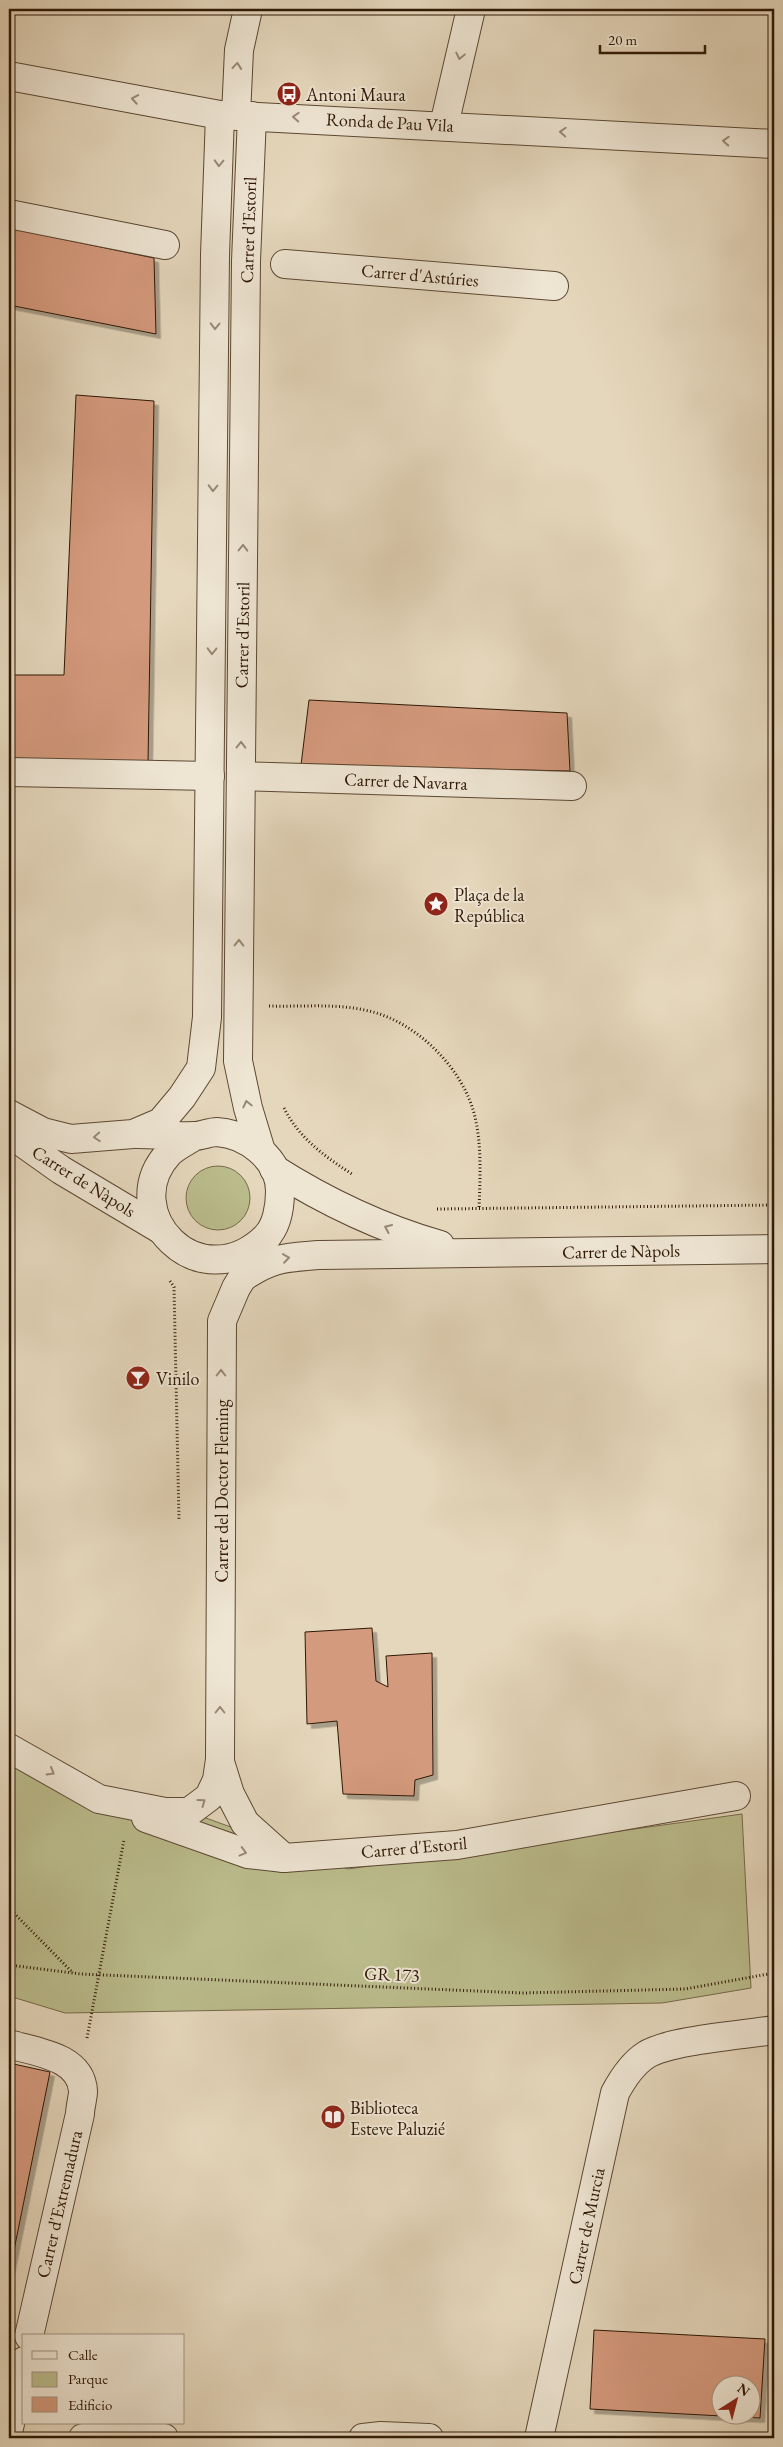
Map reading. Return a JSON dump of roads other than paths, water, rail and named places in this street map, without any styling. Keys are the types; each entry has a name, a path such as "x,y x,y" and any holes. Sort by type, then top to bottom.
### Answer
{"street":[{"path":"236,115 239,50 248,9"},
{"path":"444,125 471,9"},
{"name":"Ronda de Pau Vila","path":"9,76 236,115 774,144"},
{"name":"Carrer d'Estoril","path":"236,115 246,261 238,1061 248,1108 268,1160"},
{"name":"Carrer d'Estoril","path":"174,1138 182,1097 201,1068 207,1017 215,255 236,115"},
{"path":"9,214 166,245"},
{"name":"Carrer d'Astúries","path":"286,264 554,286"},
{"path":"9,772 210,776"},
{"name":"Carrer de Navarra","path":"241,776 572,786"},
{"name":"Carrer de Nàpols","path":"9,1114 43,1132 72,1139 133,1134 174,1138"},
{"path":"216,1132 243,1138 268,1160 280,1189 279,1211 268,1235 252,1250 236,1258 214,1261 186,1253 175,1246 160,1228 153,1207 152,1193 157,1171 174,1138 216,1132"},
{"name":"Carrer de Nàpols","path":"9,1133 61,1170 160,1228"},
{"name":"Carrer de Nàpols","path":"268,1160 312,1193 405,1235 468,1253"},
{"name":"Carrer del Doctor Fleming","path":"9,1748 99,1799 164,1812 189,1812 209,1797 217,1780 220,1759 222,1321 242,1278 268,1235"},
{"name":"Carrer de Nàpols","path":"242,1278 264,1263 282,1258 319,1255 774,1249"},
{"name":"Carrer del Doctor Fleming","path":"220,1759 230,1794 245,1823 284,1858"},
{"name":"Carrer d'Estoril","path":"99,1799 195,1837 248,1854 284,1858 457,1845 736,1796"},
{"name":"Carrer de Murcia","path":"539,2438 615,2093 626,2072 647,2054 676,2044 774,2030"},
{"name":"Carrer d'Extremadura","path":"9,2044 63,2061 78,2073 83,2090 80,2114 30,2334"},
{"path":"9,2428 22,2370"},
{"path":"83,2438 140,2434 164,2438"},
{"path":"363,2438 381,2436 429,2438"}],"place":[{"name":"Antoni Maura","path":"289,94"},
{"name":"Plaça de la República","path":"436,904"},
{"name":"Vinilo","path":"138,1378"},
{"name":"Biblioteca Esteve Paluzié","path":"333,2117"}]}
